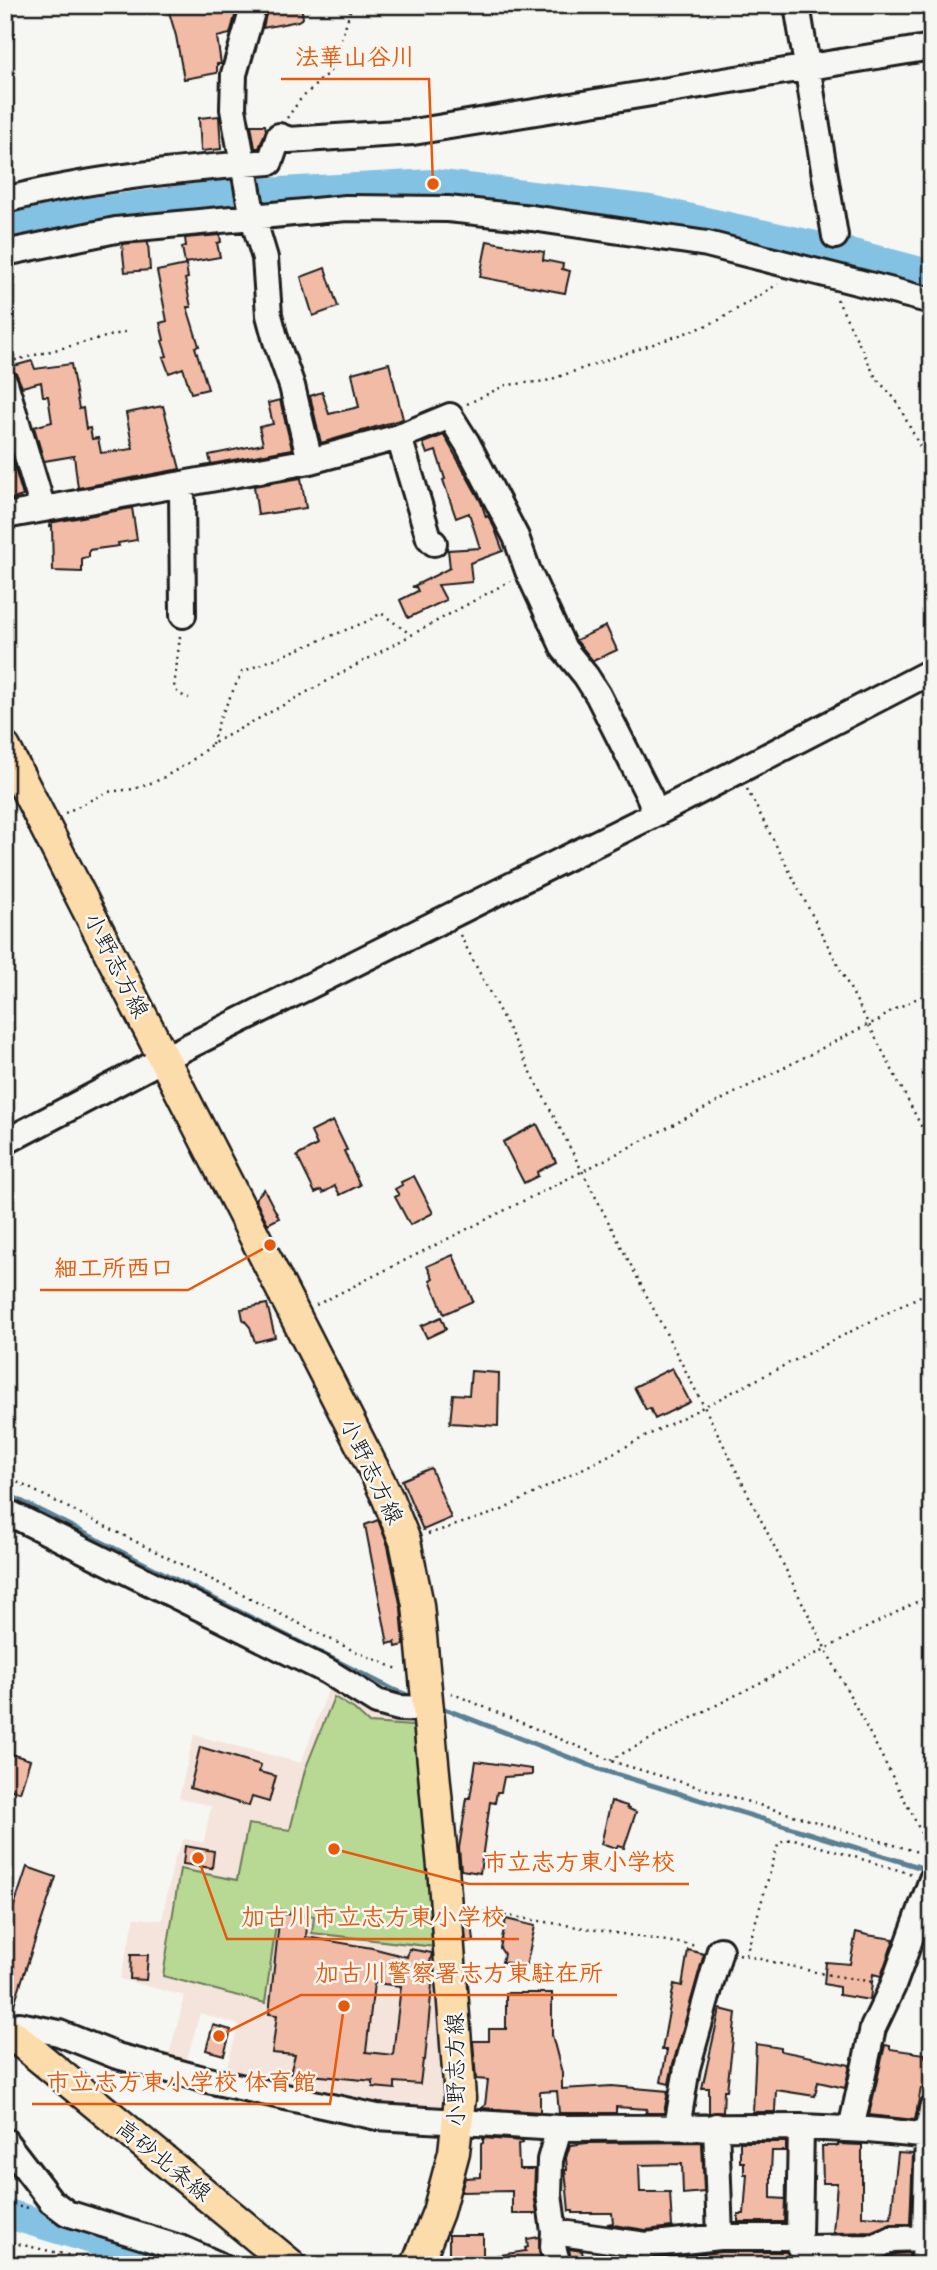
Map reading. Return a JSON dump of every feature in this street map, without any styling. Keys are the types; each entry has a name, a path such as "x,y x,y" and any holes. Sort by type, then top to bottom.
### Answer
{"main road":[{"name":"小野志方線","path":"5,748 388,1499 405,1541 418,1605 446,1907 459,2084 459,2123 454,2152 444,2192 417,2265"},
{"name":"高砂北条線","path":"8,2031 291,2265"}],"street":[{"path":"254,5 234,74 233,109 253,218 265,258 270,315 292,386 310,461"},
{"path":"797,5 835,236"},
{"path":"5,200 130,177 271,162 279,136 289,140 413,132 932,47"},
{"path":"5,253 116,230 346,208 448,209 531,218 707,244 932,301"},
{"path":"5,383 43,509"},
{"path":"5,516 310,461 399,437 450,416 516,537 564,649 598,695 650,798 655,814"},
{"path":"399,437 429,538 434,543"},
{"path":"182,484 183,615"},
{"path":"5,1142 165,1058 655,814 932,670"},
{"path":"5,1511 327,1671 377,1702 399,1708 426,1693"},
{"path":"850,2129 873,2028 893,1986 931,1868"},
{"path":"677,2127 687,2068 720,1950"},
{"path":"8,2031 19,2025 29,2026 59,2033 117,2056 285,2098 377,2117 559,2128 801,2127 930,2136"},
{"path":"924,2265 932,2109"},
{"path":"716,2126 720,2237"},
{"path":"801,2127 799,2246 876,2247 892,2239 924,2238"},
{"path":"558,2265 553,2247 554,2232 549,2194 550,2160 559,2128"},
{"path":"5,2141 51,2201 67,2213 183,2249 219,2265"},
{"path":"554,2232 646,2245 720,2237 799,2237"}],"path":[{"path":"279,136 285,121 300,100 332,69 352,5"},
{"path":"450,416 470,401 506,385 546,381 719,320 786,278 790,266"},
{"path":"825,275 876,378 896,400 932,470"},
{"path":"5,363 125,332"},
{"path":"44,824 107,792 134,789 159,780 190,762 212,744 528,570"},
{"path":"212,744 220,718 242,671 369,621 382,612 411,635"},
{"path":"183,615 174,688 179,694 189,698"},
{"path":"737,771 932,1147"},
{"path":"451,917 912,1814 926,1843 931,1868"},
{"path":"294,1316 932,991"},
{"path":"405,1541 500,1511 932,1290"},
{"path":"5,1476 350,1649 395,1668 426,1693 617,1763 931,1868"},
{"path":"610,1760 932,1594"},
{"path":"746,1955 778,1845 785,1840 794,1839 931,1868"},
{"path":"446,1907 720,1950 824,1974 893,1986"},
{"path":"5,2241 112,2265"}],"shaded area":[{"path":"332,1680 422,1716 453,2114 390,2109 225,2072 239,2025 200,2013 186,2062 168,2058 185,1996 120,1979 135,1918 162,1920 174,1859 184,1839 204,1842 211,1806 179,1798 194,1735 301,1763"}],"green space":[{"path":"334,1697 354,1709 369,1723 413,1726 436,1947 312,1933 314,1916 278,1910 265,2003 163,1976 180,1869 237,1880 248,1824 290,1830 305,1770"}],"building":[{"path":"167,5 238,5 230,34 217,37 221,64 217,64 217,73 184,79"},
{"path":"268,5 301,5 303,18 263,28"},
{"path":"219,116 221,149 201,151 199,118"},
{"path":"251,125 265,125 266,130 259,148 255,148"},
{"path":"220,235 221,242 217,243 220,257 185,263 182,247 186,246 185,238"},
{"path":"487,241 544,252 543,260 563,264 562,269 570,271 565,293 480,277"},
{"path":"148,242 150,270 125,272 122,244"},
{"path":"186,265 188,278 185,279 191,307 187,307 199,346 195,347 208,389 191,393 183,368 169,373 163,357 167,356 160,323 167,321 157,271"},
{"path":"325,268 338,307 313,316 301,277"},
{"path":"32,361 35,369 71,364 79,409 83,408 86,429 90,428 92,439 98,438 101,453 133,449 126,413 163,406 180,469 78,488 74,456 44,461 34,427 52,422 48,396 43,396 41,382 22,387 16,373 11,370 10,367"},
{"path":"389,363 403,419 321,443 310,396 322,392 329,414 359,407 352,373"},
{"path":"280,400 292,449 211,464 209,455 263,444 259,427 273,424 268,403"},
{"path":"444,435 481,502 486,517 488,516 494,527 503,551 470,563 472,582 438,585 446,600 408,618 400,600 418,591 416,587 412,587 450,568 448,550 480,548 469,513 456,518 436,451 427,454 423,443"},
{"path":"5,442 23,496 5,501"},
{"path":"301,478 306,508 258,515 254,486"},
{"path":"132,508 137,540 118,543 119,546 89,550 89,557 82,558 82,572 53,571 52,525 49,523"},
{"path":"606,626 617,650 593,661 576,640"},
{"path":"333,1121 360,1185 340,1195 335,1186 323,1193 321,1190 315,1193 297,1156 317,1145 311,1132"},
{"path":"537,1124 556,1162 524,1183 503,1142"},
{"path":"414,1176 433,1213 410,1225 395,1197 399,1195 395,1189 402,1185 401,1182"},
{"path":"264,1189 279,1218 268,1224 255,1199"},
{"path":"453,1255 473,1301 444,1314 427,1266"},
{"path":"267,1304 275,1337 255,1342 241,1309"},
{"path":"441,1317 446,1329 427,1338 421,1326"},
{"path":"672,1368 690,1402 655,1419 650,1408 646,1410 634,1387"},
{"path":"471,1371 499,1373 498,1426 450,1423 453,1394 469,1395"},
{"path":"431,1468 451,1518 423,1530 402,1480"},
{"path":"378,1520 388,1546 401,1608 404,1645 396,1647 395,1642 388,1644 365,1525"},
{"path":"200,1747 261,1765 259,1772 276,1776 269,1802 252,1797 249,1806 190,1788"},
{"path":"5,1752 30,1760 20,1792 5,1788"},
{"path":"476,1761 532,1769 532,1775 504,1777 495,1803 490,1802 480,1873 461,1870 459,1848"},
{"path":"611,1801 636,1812 624,1848 618,1846 616,1849 601,1844"},
{"path":"185,1846 214,1851 212,1868 183,1864"},
{"path":"27,1867 56,1877 11,2013 5,2012 5,1933"},
{"path":"280,1913 308,1917 306,1937 407,1957 409,1949 432,1953 429,1968 433,1969 433,1974 425,2060 420,2084 395,2082 395,2089 373,2087 373,2081 290,2073 295,2055 272,2053 277,2015 269,2014","holes":["374,1983 401,1986 393,2055 366,2052"]},
{"path":"464,1914 471,1914 474,1941 466,1942"},
{"path":"506,1919 535,1926 526,1966 502,1962 504,1954 500,1948"},
{"path":"856,1932 894,1939 881,1976 873,1974 870,2000 839,1995 839,1987 824,1984 826,1962 850,1964"},
{"path":"688,1950 704,1954 669,2084 661,2082 667,2050 662,2050 674,1984 682,1986"},
{"path":"131,1955 148,1955 146,1980 130,1979"},
{"path":"506,1993 552,1993 552,2035 562,2073 562,2089 612,2086 668,2091 664,2113 646,2113 647,2109 616,2107 616,2113 559,2113 557,2091 540,2092 540,2112 481,2108 485,2105 488,2080 476,2079 473,2041 489,2041 489,2029 506,2029"},
{"path":"720,2009 736,2013 723,2112 709,2113 709,2088 702,2088"},
{"path":"213,2025 231,2030 224,2055 206,2050"},
{"path":"756,2044 850,2065 845,2088 818,2082 815,2096 776,2090 775,2112 753,2112"},
{"path":"885,2045 890,2046 890,2049 925,2054 925,2057 932,2059 927,2088 921,2088 915,2120 869,2115"},
{"path":"483,2138 522,2141 523,2143 518,2144 519,2169 535,2169 534,2194 537,2214 512,2214 512,2191 461,2192 465,2178 481,2177"},
{"path":"702,2142 704,2192 683,2194 682,2164 639,2165 640,2192 670,2192 672,2227 646,2230 607,2224 613,2223 612,2213 569,2211 565,2169 570,2145"},
{"path":"740,2142 786,2142 786,2151 772,2151 771,2172 771,2198 785,2199 784,2222 738,2222 738,2214 744,2214 747,2174 744,2174 744,2162 740,2162"},
{"path":"862,2145 862,2216 891,2218 898,2153 913,2154 910,2224 891,2224 872,2232 833,2233 837,2183 823,2183 822,2146"},
{"path":"449,2235 483,2235 483,2265 449,2265"},
{"path":"539,2237 542,2265 488,2265 487,2257 526,2251 527,2239"},
{"path":"569,2249 582,2251 585,2265 572,2265"},
{"path":"721,2252 786,2252 794,2260 805,2263 876,2262 896,2254 909,2253 909,2265 612,2265 613,2255 647,2260"}],"waterway":[{"path":"5,226 18,222 221,195 433,184 650,210 857,255 932,275"},
{"path":"5,1493 392,1689 415,1698"},
{"path":"437,1706 599,1769 932,1871"},
{"path":"5,2215 178,2265"}],"place":[{"name":"法華山谷川","path":"433,184"},
{"name":"細工所西口","path":"270,1245"},
{"name":"市立志方東小学校","path":"334,1849"},
{"name":"加古川市立志方東小学校","path":"198,1858"},
{"name":"市立志方東小学校 体育館","path":"344,2006"},
{"name":"加古川警察署志方東駐在所","path":"219,2036"}]}
